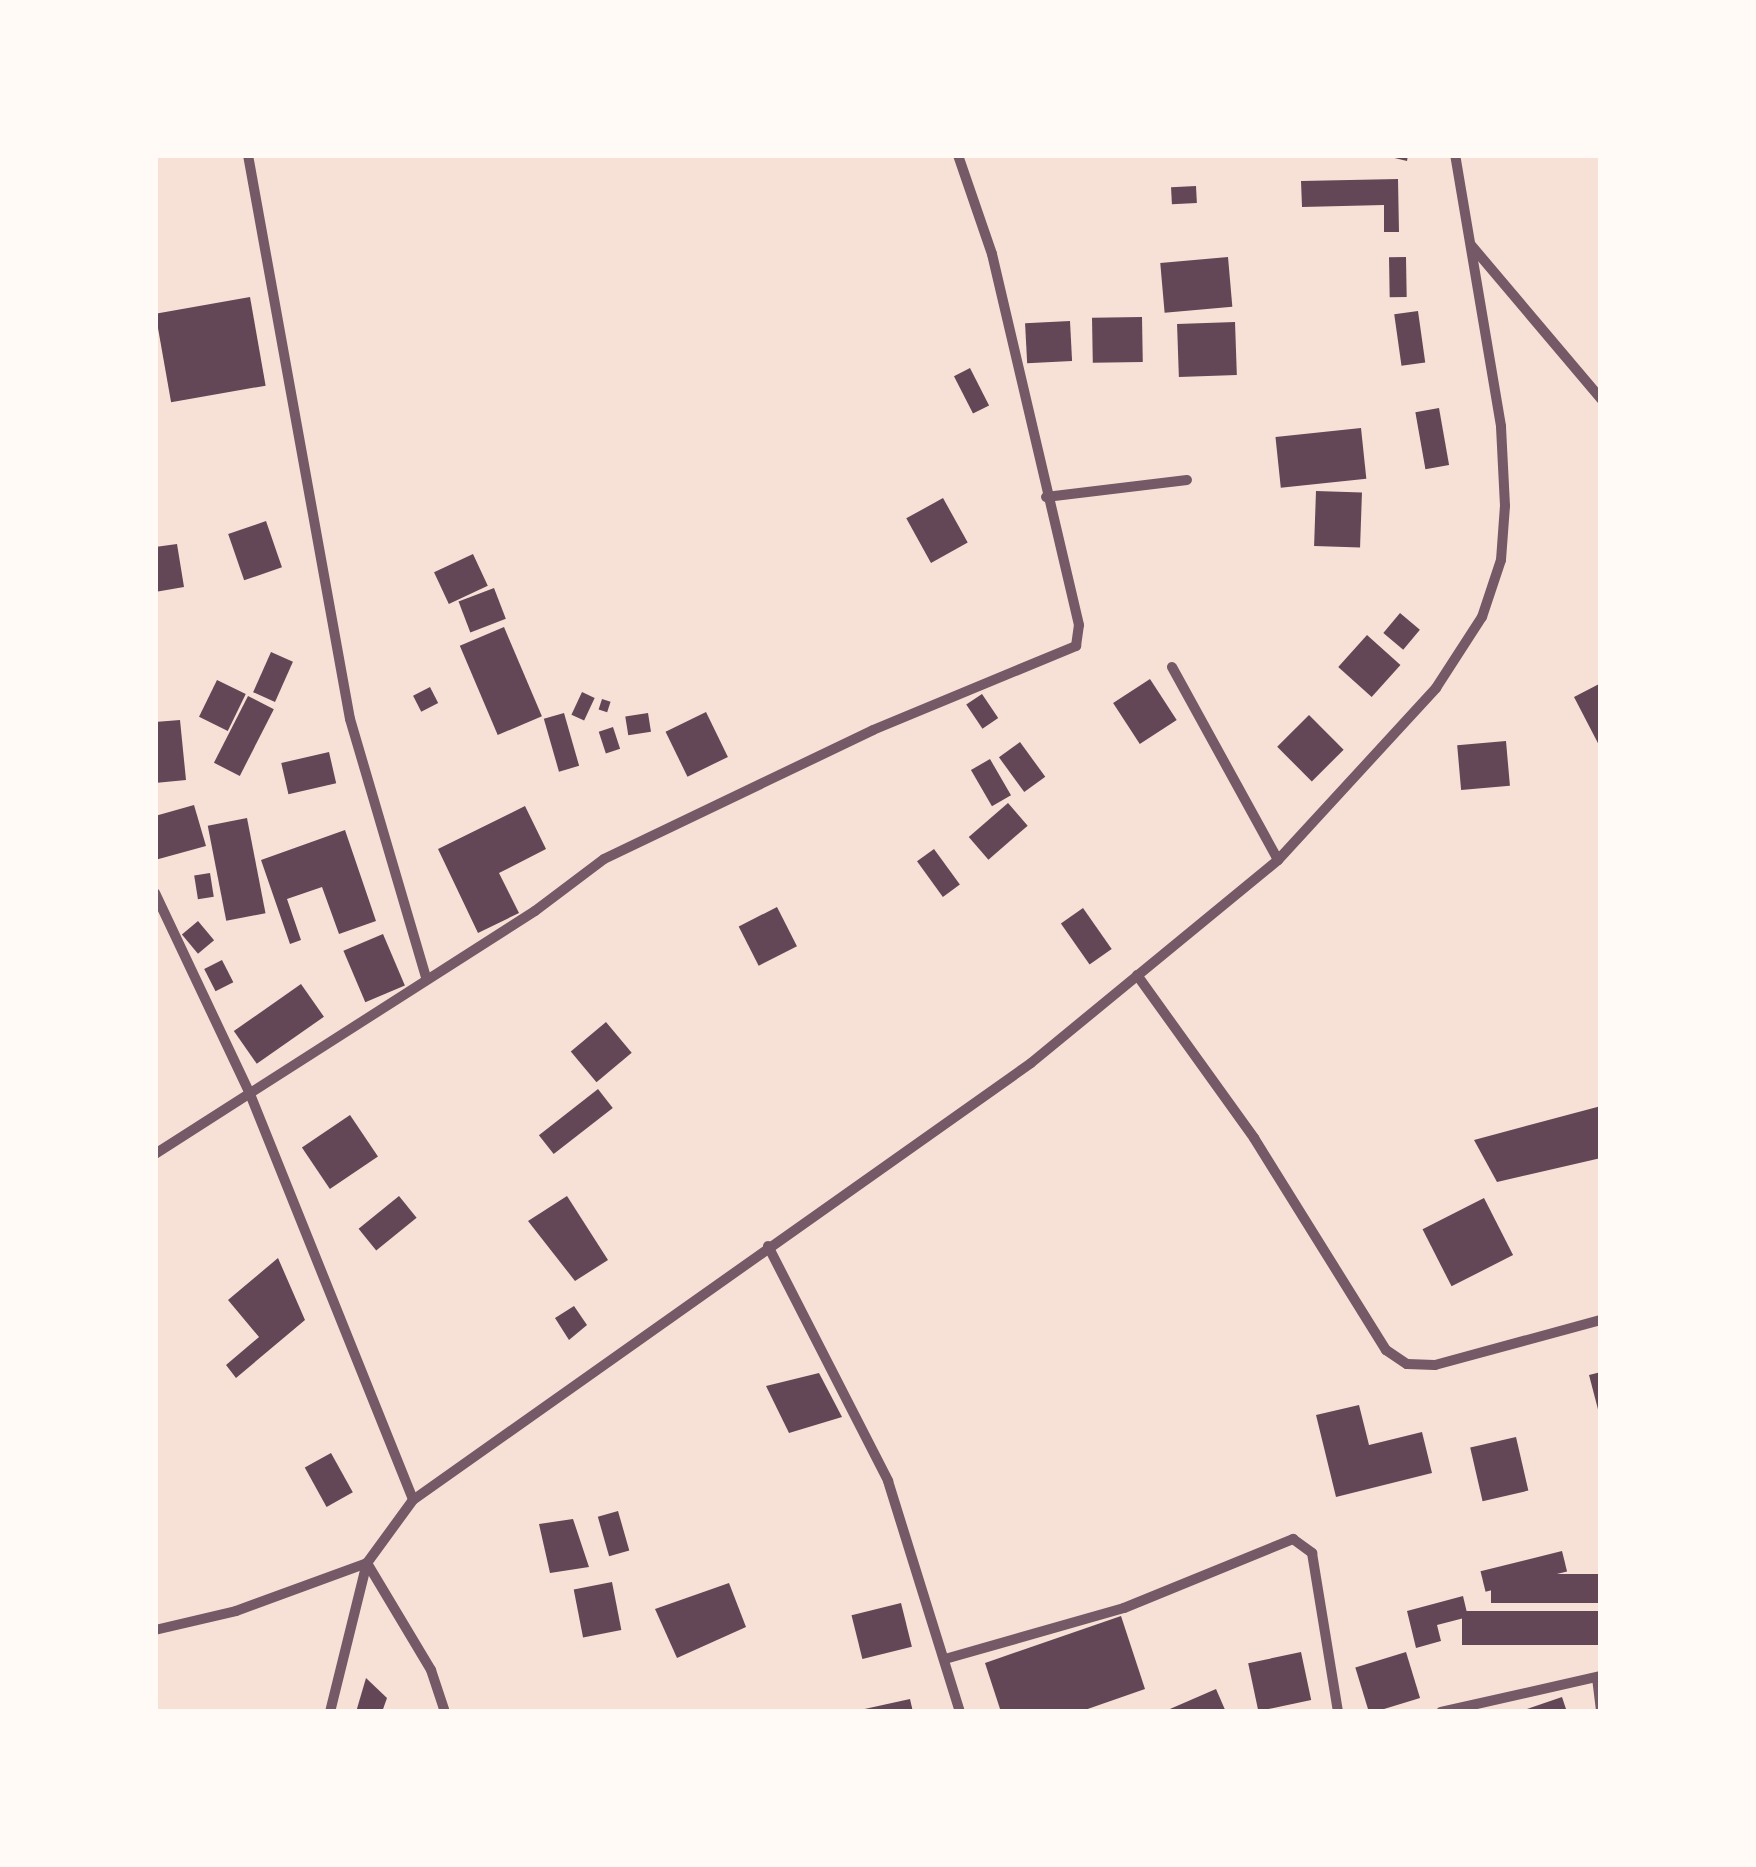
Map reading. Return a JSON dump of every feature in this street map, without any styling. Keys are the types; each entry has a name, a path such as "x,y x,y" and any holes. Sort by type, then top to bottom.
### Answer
{"street":[{"path":"248,155 308,514 350,719 426,977"},
{"path":"155,1154 426,977 535,911 604,859 872,730 1076,646 1079,626 992,254 958,155"},
{"path":"330,1712 366,1563 413,1500 1031,1062 1278,860 1436,688 1482,617 1501,560 1501,426 1455,155"},
{"path":"1471,244 1601,399"},
{"path":"1046,497 1188,480"},
{"path":"1172,667 1278,860"},
{"path":"155,893 250,1094 413,1500"},
{"path":"1137,975 1254,1138 1386,1350 1407,1364 1435,1365 1601,1320"},
{"path":"768,1246 888,1481 960,1712"},
{"path":"946,1659 1124,1608 1293,1540 1312,1553 1338,1712"},
{"path":"155,1630 236,1611 366,1563"},
{"path":"366,1563 430,1670 445,1712"},
{"path":"1441,1712 1599,1677 1601,1710"}],"building":[{"path":"1382,155 1408,155 1407,161"},
{"path":"1398,179 1399,232 1384,232 1384,205 1302,207 1301,181"},
{"path":"1196,186 1197,203 1172,204 1171,187"},
{"path":"1228,257 1232,307 1165,313 1160,263"},
{"path":"1389,257 1406,257 1407,297 1390,297"},
{"path":"250,297 266,386 171,402 155,314"},
{"path":"1418,311 1425,362 1401,366 1394,314"},
{"path":"1142,317 1143,362 1093,363 1092,318"},
{"path":"1070,321 1072,361 1027,363 1025,323"},
{"path":"1235,322 1237,375 1179,377 1177,324"},
{"path":"970,368 989,405 973,414 954,376"},
{"path":"1439,408 1449,465 1425,469 1415,412"},
{"path":"1361,428 1366,479 1281,488 1275,437"},
{"path":"1316,491 1362,493 1360,548 1314,546"},
{"path":"943,498 968,543 931,563 906,518"},
{"path":"266,521 282,567 244,580 228,534"},
{"path":"177,544 184,587 155,592 155,547"},
{"path":"473,554 488,586 449,604 434,572"},
{"path":"494,588 506,619 470,632 459,602"},
{"path":"1400,613 1420,630 1403,650 1383,633"},
{"path":"504,627 542,716 498,735 460,646"},
{"path":"1367,635 1400,665 1372,697 1338,667"},
{"path":"271,652 293,662 275,702 253,692"},
{"path":"1150,679 1177,720 1140,744 1113,703"},
{"path":"217,680 246,694 228,731 199,717"},
{"path":"1601,683 1601,749 1574,697"},
{"path":"430,687 438,703 421,712 413,696"},
{"path":"582,692 595,698 584,721 571,715"},
{"path":"982,694 998,718 982,729 966,705"},
{"path":"248,696 274,709 240,776 214,763"},
{"path":"602,699 611,702 607,712 599,709"},
{"path":"706,712 728,757 687,777 666,732"},
{"path":"564,713 579,766 559,772 544,719"},
{"path":"648,713 651,732 628,735 625,717"},
{"path":"1309,715 1344,750 1312,781 1277,747"},
{"path":"180,720 186,780 155,783 155,722"},
{"path":"613,727 620,749 606,754 599,732"},
{"path":"1506,741 1510,786 1461,790 1457,745"},
{"path":"1020,742 1045,777 1024,792 999,757"},
{"path":"329,752 336,783 288,794 281,763"},
{"path":"990,759 1011,795 992,806 971,770"},
{"path":"1008,803 1028,826 988,860 969,837"},
{"path":"194,805 206,846 155,860 155,816"},
{"path":"525,806 546,849 499,873 519,913 478,933 438,849"},
{"path":"247,818 266,913 226,921 208,826"},
{"path":"345,830 376,921 339,934 322,887 287,899 301,940 290,944 261,860"},
{"path":"934,849 960,885 943,897 917,861"},
{"path":"210,873 214,897 198,899 194,876"},
{"path":"777,907 797,946 759,966 739,927"},
{"path":"1083,908 1112,949 1090,964 1061,923"},
{"path":"198,921 214,940 198,954 182,934"},
{"path":"383,934 405,986 365,1002 343,951"},
{"path":"222,960 233,982 216,991 204,969"},
{"path":"301,984 324,1017 257,1064 234,1031"},
{"path":"606,1022 632,1053 596,1082 571,1052"},
{"path":"598,1089 613,1108 554,1154 539,1135"},
{"path":"1601,1106 1601,1158 1497,1182 1474,1140"},
{"path":"350,1115 378,1156 330,1189 302,1147"},
{"path":"399,1196 417,1218 376,1250 359,1229"},
{"path":"567,1196 608,1260 575,1281 528,1221"},
{"path":"1484,1198 1513,1255 1452,1286 1423,1229"},
{"path":"278,1258 305,1320 236,1378 226,1365 259,1337 228,1300"},
{"path":"574,1306 587,1325 569,1340 555,1318"},
{"path":"1601,1372 1601,1417 1600,1417 1589,1375"},
{"path":"819,1373 842,1417 789,1433 766,1386"},
{"path":"1359,1405 1369,1445 1422,1432 1432,1473 1336,1497 1316,1415"},
{"path":"1516,1437 1528,1491 1483,1501 1470,1448"},
{"path":"331,1453 353,1492 327,1507 305,1468"},
{"path":"618,1511 629,1550 609,1556 598,1517"},
{"path":"573,1519 589,1567 550,1573 539,1524"},
{"path":"1562,1551 1567,1571 1486,1592 1480,1571"},
{"path":"1491,1574 1601,1574 1601,1603 1491,1603"},
{"path":"612,1582 621,1630 583,1638 574,1589"},
{"path":"729,1583 746,1627 677,1658 655,1609"},
{"path":"1463,1596 1468,1617 1437,1625 1441,1641 1416,1648 1407,1611"},
{"path":"901,1603 912,1647 862,1659 852,1615"},
{"path":"1462,1611 1601,1611 1601,1645 1462,1645"},
{"path":"1121,1616 1145,1689 1079,1712 1001,1712 985,1663"},
{"path":"1301,1652 1311,1700 1258,1711 1248,1663"},
{"path":"1406,1652 1420,1698 1369,1712 1355,1667"},
{"path":"366,1678 387,1698 382,1712 356,1712"},
{"path":"1216,1689 1226,1712 1163,1712"},
{"path":"1562,1697 1567,1712 1521,1712 1521,1711"},
{"path":"910,1699 913,1712 860,1712 860,1710"}]}
